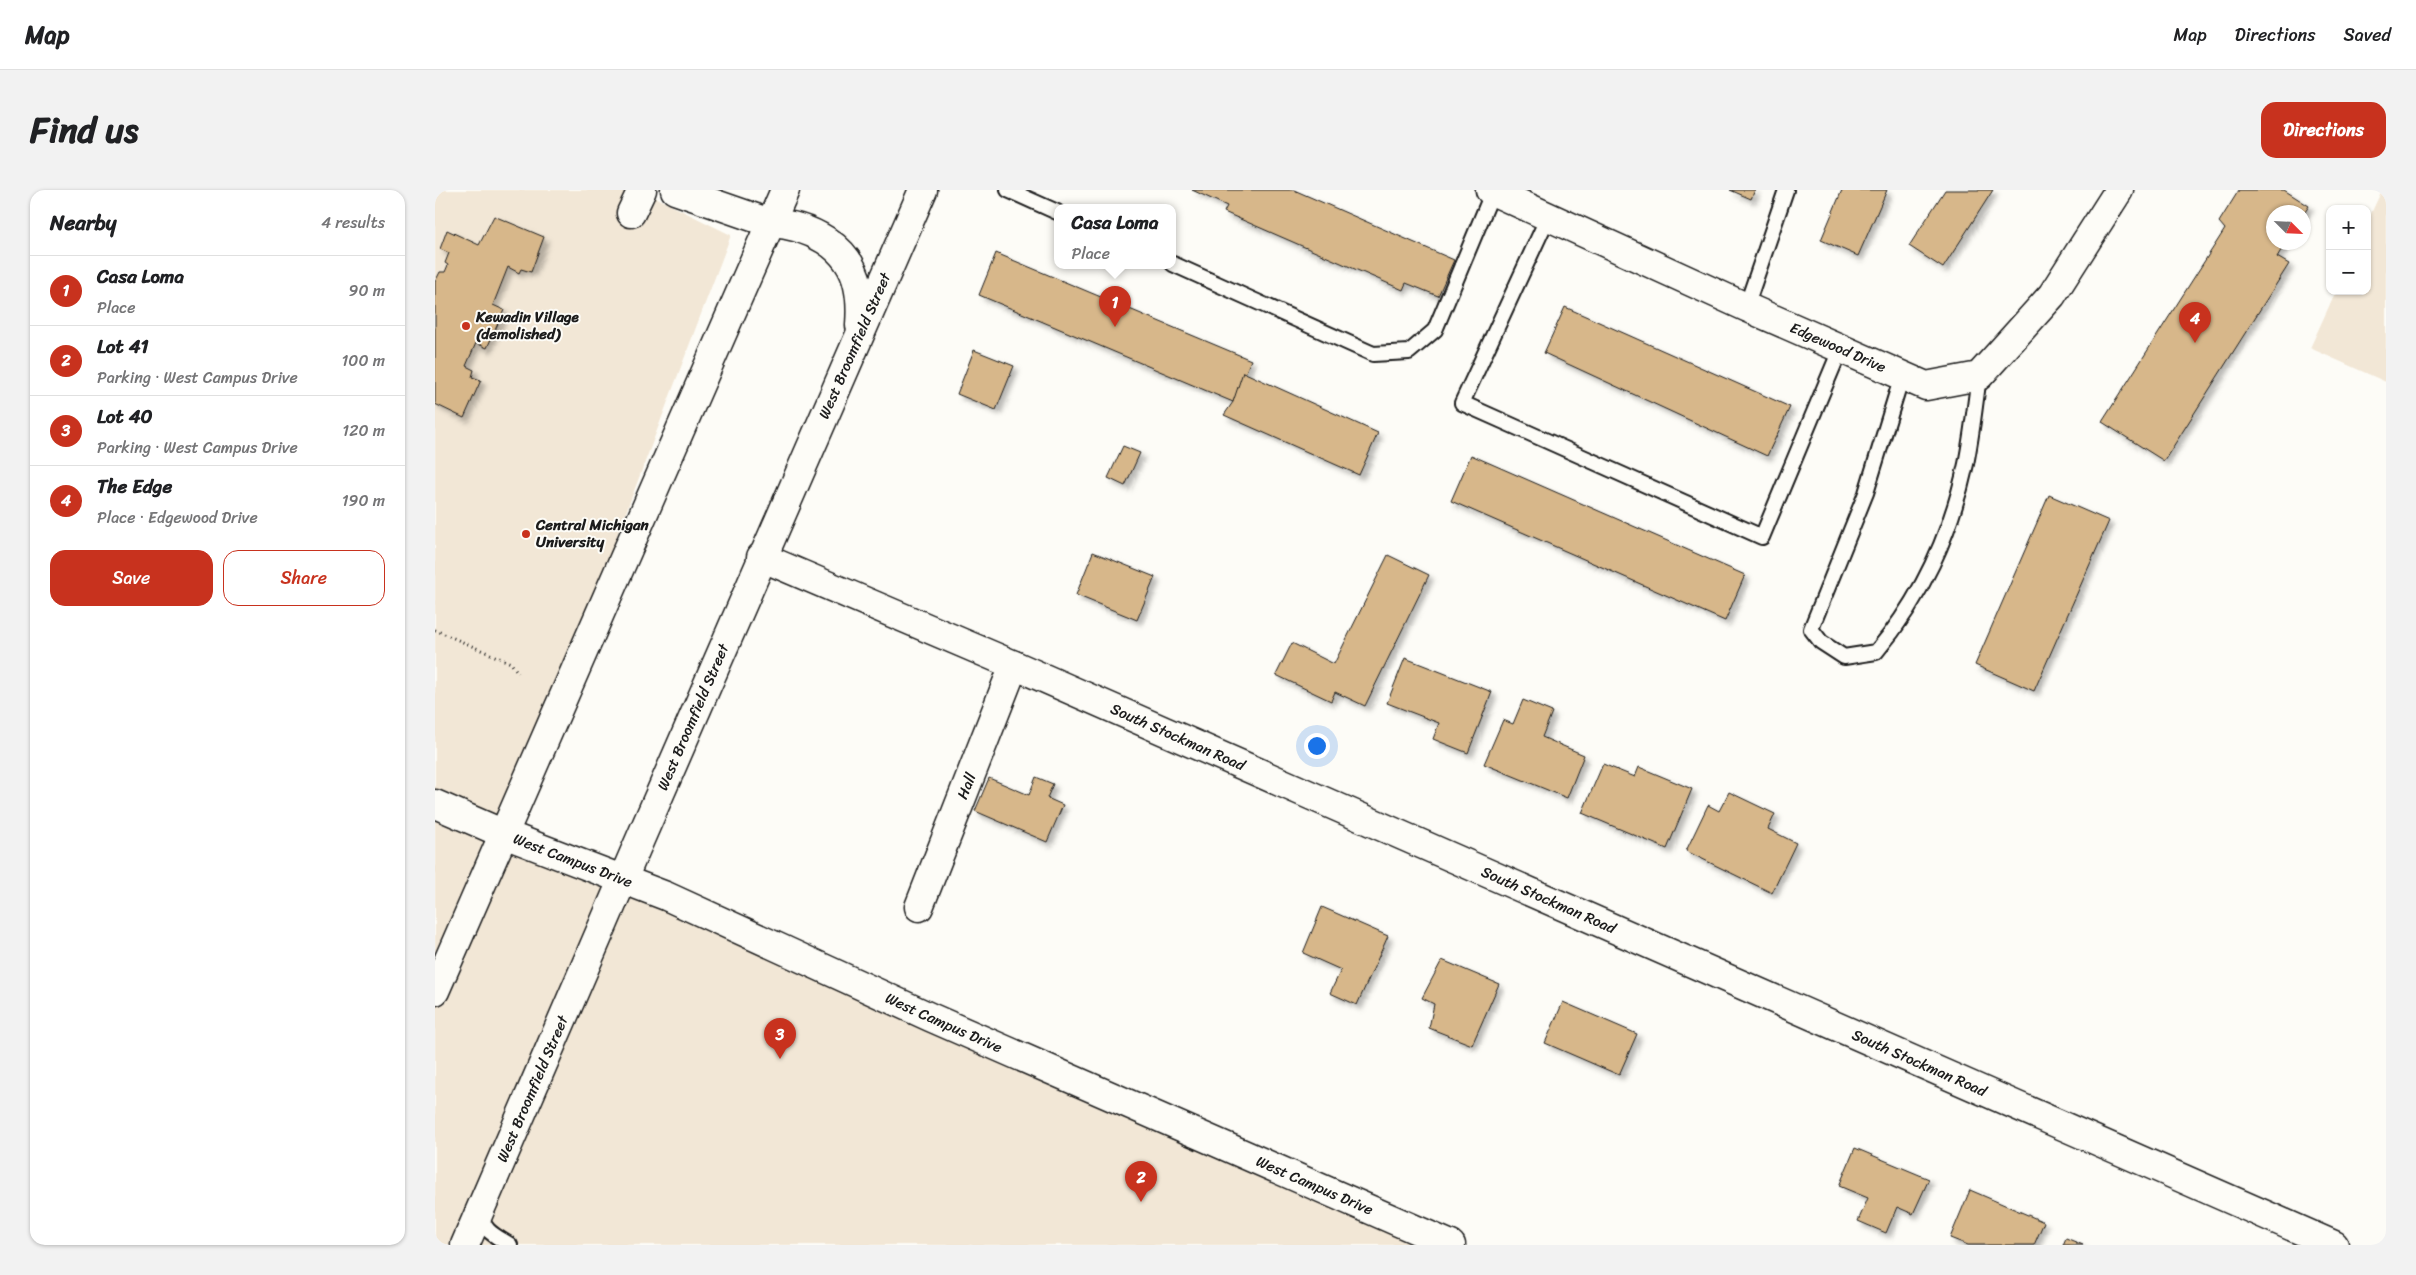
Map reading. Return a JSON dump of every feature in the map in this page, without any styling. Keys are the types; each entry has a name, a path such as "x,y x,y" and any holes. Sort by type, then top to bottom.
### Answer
{"street":[{"path":"675,190 771,223 803,228 816,234 838,250 848,261 858,286 860,332"},
{"path":"435,991 785,190"},
{"name":"West Broomfield Street","path":"465,1245 761,558 923,190"},
{"name":"Edgewood Drive","path":"1492,190 1548,218 1841,350 1926,386 1979,376"},
{"path":"1979,376 2052,295 2119,190"},
{"name":"South Stockman Road","path":"761,558 1014,665 2334,1245"},
{"name":"Hall","path":"919,907 1014,665"},
{"name":"West Campus Drive","path":"435,804 504,834 666,896 930,1017 1451,1245"}],"lane":[{"path":"1008,190 1054,211"},
{"path":"1176,265 1373,354 1409,352 1435,330 1492,190"},
{"path":"1746,307 1786,190"},
{"path":"1548,218 1462,402 1762,537 1841,350"},
{"path":"1902,376 1866,493 1811,629 1821,642 1844,657 1876,652 1898,626 1941,548 1966,464 1979,376"},
{"path":"480,1210 481,1222 487,1231 510,1245"}],"path":[{"path":"435,630 511,663 518,673"}],"shaded area":[{"name":"Central Michigan University","path":"435,190 640,190 731,235 504,834 1451,1245 435,1245"},
{"path":"2382,190 2386,190 2386,382 2310,348 2334,295 2371,295 2371,213"}],"building":[{"path":"1192,190 1294,190 1454,260 1438,296 1406,283 1403,290 1224,212 1227,206"},
{"path":"1730,190 1755,190 1751,199"},
{"path":"1842,190 1887,190 1858,256 1821,240"},
{"path":"1945,190 1993,190 1943,268 1909,246"},
{"path":"2239,190 2284,190 2307,205 2266,205 2266,250 2281,250 2277,257 2289,264 2164,461 2102,422 2225,229 2219,222"},
{"name":"Kewadin Village (demolished)","path":"494,216 544,237 531,272 521,269 519,273 508,267 493,305 504,310 487,348 476,343 466,366 474,370 472,377 481,380 464,418 435,404 435,282 440,272 445,272 448,265 445,263 449,253 440,249 447,230 479,245"},
{"path":"996,253 1251,360 1233,402 979,295"},
{"path":"1565,307 1790,407 1767,456 1544,353"},
{"path":"974,350 1014,366 996,410 957,394"},
{"path":"1243,372 1378,433 1359,475 1224,415 1233,402"},
{"path":"1123,446 1140,453 1125,486 1108,478"},
{"path":"1471,455 1745,575 1725,621 1451,501"},
{"path":"2049,495 2109,521 2034,691 1975,665"},
{"path":"1093,552 1155,577 1137,620 1076,595"},
{"path":"1388,555 1429,575 1365,706 1335,692 1331,701 1276,675 1292,643 1334,664"},
{"path":"1405,658 1492,692 1468,753 1433,739 1439,723 1387,703"},
{"path":"1523,700 1552,712 1542,737 1584,755 1567,798 1484,764 1503,720 1513,724"},
{"path":"1603,764 1635,777 1639,767 1692,789 1667,849 1582,813"},
{"path":"1036,777 1053,784 1047,798 1063,805 1047,842 975,811 989,778 1029,795"},
{"path":"1729,792 1775,814 1768,829 1796,843 1772,893 1686,851 1708,805 1719,811"},
{"path":"1322,907 1388,936 1357,1005 1330,993 1341,970 1303,953"},
{"path":"1442,960 1499,984 1472,1045 1429,1028 1434,1004 1422,998"},
{"path":"1563,1002 1637,1034 1619,1075 1545,1043"},
{"path":"1855,1148 1929,1179 1913,1214 1897,1207 1886,1233 1858,1221 1868,1198 1839,1186"},
{"path":"1970,1190 2044,1222 2034,1245 1968,1245 1950,1238"},
{"path":"2066,1238 2083,1245 2063,1245"}],"place":[{"name":"Kewadin Village (demolished)","path":"466,326"},
{"name":"Casa Loma","path":"1115,327"},
{"name":"The Edge","path":"2195,343"},
{"name":"Central Michigan University","path":"526,534"},
{"name":"Lot 40","path":"780,1059"},
{"name":"Lot 41","path":"1141,1202"}]}
